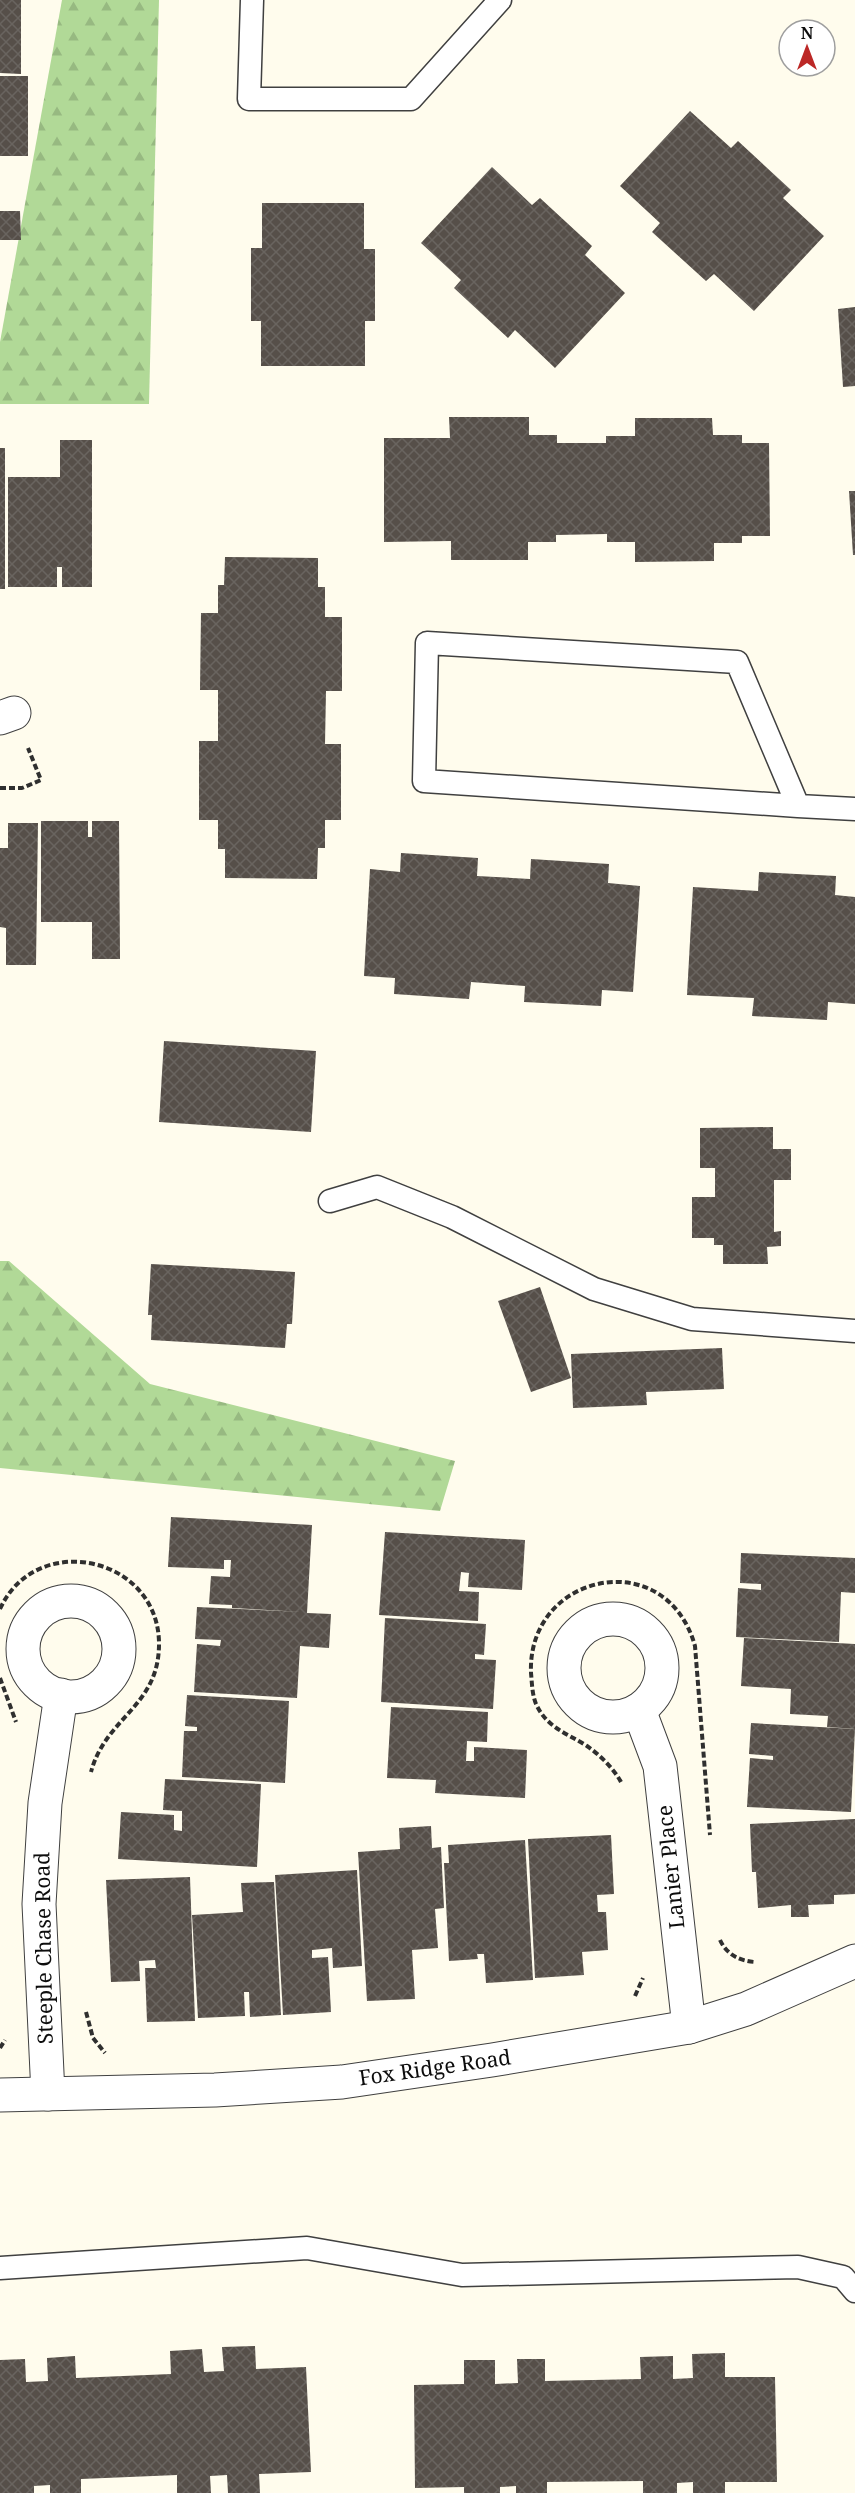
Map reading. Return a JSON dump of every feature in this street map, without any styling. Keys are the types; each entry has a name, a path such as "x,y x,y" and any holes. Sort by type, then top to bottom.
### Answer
{"street":[{"name":"Steeple Chase Road","path":"48,2094 39,1904 45,1803 61,1695"},
{"name":"Lanier Place","path":"639,1710 660,1766 689,2027"},
{"name":"Fox Ridge Road","path":"0,2095 215,2090 342,2082 492,2060 689,2027 746,2009 855,1961"}],"lane":[{"path":"252,0 249,99 411,99 500,0"},
{"path":"798,806 737,662 427,643 424,781 798,806 855,809"},
{"path":"330,1201 376,1187 452,1217 594,1289 692,1319 855,1331"},
{"path":"0,2268 307,2248 462,2275 798,2267 843,2277 855,2291"}],"path":[{"path":"0,1609 15,1586 28,1573 47,1564 76,1562 96,1564 122,1574 137,1587 150,1604 159,1642 154,1678 147,1692 102,1744 90,1778"},
{"path":"624,1788 597,1754 586,1745 556,1730 545,1720 535,1703 532,1687 531,1658 545,1620 556,1606 571,1595 604,1582 640,1585 658,1592 681,1614 691,1632 695,1646 710,1841"},
{"path":"717,1934 723,1947 734,1957 759,1963"},
{"path":"628,2001 639,1990 645,1969"},
{"path":"85,2003 88,2026 93,2038 107,2055"}],"green space":[{"path":"62,0 159,0 149,404 0,404 0,342"},
{"path":"0,1261 9,1261 150,1384 455,1461 440,1511 0,1468"}],"building":[{"path":"0,0 21,0 21,74 0,73"},
{"path":"0,76 28,76 28,156 0,156"},
{"path":"690,111 731,148 738,141 791,190 783,198 824,236 754,311 714,274 706,281 652,232 660,223 620,186"},
{"path":"492,167 532,205 540,198 592,246 585,255 625,293 555,368 515,330 508,338 454,288 461,280 421,243"},
{"path":"262,203 364,203 364,249 375,249 375,321 365,321 365,366 261,366 261,321 251,321 251,248 262,248"},
{"path":"0,211 20,211 21,240 0,240"},
{"path":"855,307 855,386 843,387 838,309"},
{"path":"449,417 529,417 529,435 557,435 557,443 606,443 606,436 635,436 635,418 712,418 713,435 742,435 742,443 769,443 770,536 742,536 742,543 714,543 714,561 635,562 635,542 607,542 607,534 556,535 556,542 528,542 528,560 451,560 451,541 384,542 384,438 450,438"},
{"path":"60,440 92,440 92,587 62,587 62,567 57,567 57,587 8,587 8,477 60,477"},
{"path":"0,448 5,448 5,589 0,589"},
{"path":"849,491 855,491 855,555 853,555"},
{"path":"225,557 318,558 318,587 325,587 325,617 342,617 342,691 326,691 325,744 341,744 341,820 325,820 325,848 318,848 317,879 225,878 225,849 218,849 218,820 199,820 199,741 218,741 218,690 200,690 201,613 218,613 218,585 224,585"},
{"path":"41,821 88,821 88,837 92,837 92,821 119,821 120,959 92,959 92,922 41,922"},
{"path":"8,823 38,823 36,965 6,965 6,928 0,927 0,848 8,848"},
{"path":"401,853 478,858 477,876 530,879 531,859 609,864 608,883 640,886 633,992 602,990 601,1006 524,1002 525,986 471,982 469,999 394,994 395,978 364,976 370,869 400,872"},
{"path":"759,872 836,876 835,895 855,897 855,1004 828,1002 827,1020 752,1016 754,998 687,995 693,887 758,891"},
{"path":"164,1041 316,1051 311,1132 159,1122"},
{"path":"773,1127 773,1149 791,1149 791,1180 774,1180 774,1232 781,1231 781,1246 767,1247 768,1264 723,1264 723,1245 714,1245 714,1238 692,1238 692,1197 715,1197 715,1168 700,1168 700,1128"},
{"path":"151,1264 295,1272 292,1324 287,1324 285,1348 151,1340 152,1315 148,1315"},
{"path":"540,1287 571,1378 531,1392 498,1301"},
{"path":"722,1348 724,1389 646,1392 647,1405 573,1408 571,1354"},
{"path":"171,1517 312,1525 307,1613 331,1614 329,1648 300,1646 297,1698 194,1692 197,1644 220,1646 221,1640 195,1639 197,1607 303,1612 232,1608 232,1605 209,1604 211,1576 230,1577 231,1560 224,1560 224,1569 168,1567"},
{"path":"385,1532 525,1540 522,1590 468,1587 469,1573 461,1572 459,1591 479,1592 478,1621 379,1615"},
{"path":"741,1553 855,1558 855,1593 841,1592 839,1642 736,1637 738,1588 761,1590 761,1584 740,1583"},
{"path":"385,1618 486,1624 484,1655 475,1654 475,1659 496,1660 493,1709 381,1702"},
{"path":"744,1638 855,1644 855,1729 827,1727 828,1716 790,1714 791,1689 741,1686"},
{"path":"187,1695 289,1701 285,1783 182,1777 184,1731 197,1731 197,1727 185,1726"},
{"path":"391,1707 488,1712 487,1742 467,1741 466,1761 474,1761 474,1747 527,1750 525,1798 435,1793 436,1780 387,1778"},
{"path":"751,1723 855,1729 851,1812 747,1807 750,1758 773,1760 773,1756 749,1754"},
{"path":"165,1779 261,1784 257,1867 118,1859 121,1812 174,1815 174,1830 182,1831 182,1811 163,1810"},
{"path":"855,1819 855,1894 834,1895 834,1904 808,1905 809,1917 791,1917 791,1905 758,1908 756,1872 752,1872 750,1824"},
{"path":"431,1826 432,1848 441,1847 444,1908 435,1909 438,1948 412,1950 415,1999 367,2001 358,1852 400,1849 399,1828"},
{"path":"611,1835 614,1894 597,1895 598,1912 606,1912 608,1950 582,1952 584,1975 535,1978 528,1839"},
{"path":"525,1840 533,1980 486,1983 484,1954 477,1954 478,1959 449,1961 444,1863 449,1863 448,1845"},
{"path":"357,1870 362,1966 333,1968 332,1948 312,1950 312,1958 328,1957 331,2012 283,2015 275,1875"},
{"path":"190,1877 195,2021 147,2022 145,1968 156,1968 155,1960 139,1961 140,1981 111,1982 106,1880"},
{"path":"274,1882 281,2015 250,2017 249,1992 244,1992 245,2016 198,2018 192,1915 243,1912 241,1883"},
{"path":"255,2346 256,2369 306,2367 311,2472 259,2474 260,2493 228,2493 227,2475 210,2476 211,2493 177,2493 177,2475 81,2479 81,2493 50,2493 50,2485 34,2486 34,2493 0,2493 0,2360 25,2359 26,2382 48,2381 47,2358 75,2356 76,2378 171,2374 170,2351 202,2349 204,2372 224,2371 222,2347"},
{"path":"725,2353 725,2377 775,2377 777,2482 725,2482 725,2493 693,2493 693,2482 677,2483 677,2493 643,2493 643,2481 547,2482 547,2493 516,2493 516,2486 500,2487 500,2493 464,2493 464,2487 415,2488 414,2385 464,2384 464,2360 495,2360 495,2384 518,2383 517,2359 545,2359 545,2381 641,2379 640,2357 673,2356 673,2379 693,2378 692,2354"}]}
